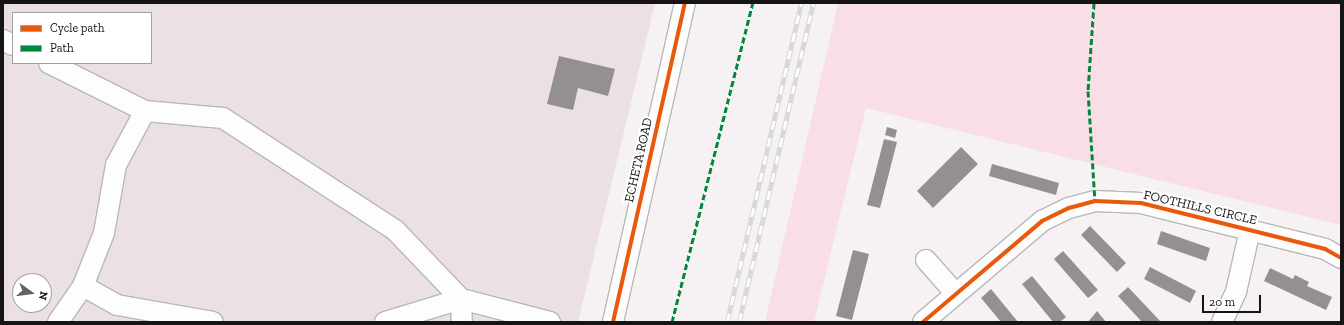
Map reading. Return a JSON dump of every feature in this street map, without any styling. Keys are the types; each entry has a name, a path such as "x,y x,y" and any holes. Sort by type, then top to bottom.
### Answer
{"street":[{"name":"ECHETA ROAD","path":"613,322 685,3"},
{"path":"3,40 12,44"},
{"path":"51,64 145,111 222,118 395,230 461,299 462,322"},
{"path":"58,322 83,286 104,233 116,165 145,111"},
{"name":"FOOTHILLS CIRCLE","path":"923,322 1042,221 1069,208 1095,201 1141,202 1325,249 1341,258"},
{"path":"1222,322 1236,292 1250,230"},
{"path":"926,260 956,294"},
{"path":"83,286 117,305 213,322"},
{"path":"385,322 461,299 550,322"}],"shaded area":[{"path":"3,3 655,3 578,322 3,322"},
{"path":"838,3 1341,3 1341,225 866,108 814,322 765,322"}],"building":[{"path":"559,56 615,69 608,96 578,88 573,110 547,104"},
{"path":"887,127 897,130 895,138 885,135"},
{"path":"884,139 897,142 880,208 867,205"},
{"path":"961,147 978,164 933,208 917,191"},
{"path":"992,164 1059,183 1056,195 989,176"},
{"path":"1090,226 1126,263 1117,272 1081,235"},
{"path":"1161,231 1210,248 1206,261 1157,244"},
{"path":"853,250 869,254 852,320 836,316"},
{"path":"1063,251 1098,290 1088,298 1054,259"},
{"path":"1150,267 1196,291 1190,303 1144,279"},
{"path":"1270,268 1293,279 1295,275 1309,282 1307,286 1332,297 1326,310 1264,281"},
{"path":"1032,276 1066,317 1060,322 1053,322 1022,284"},
{"path":"1128,287 1161,322 1142,322 1118,296"},
{"path":"991,289 1018,322 1001,322 981,298"},
{"path":"1097,311 1106,322 1088,322"}],"railway":[{"path":"727,322 801,3"},
{"path":"739,322 813,3"}],"marked path":[{"path":"672,322 753,3"},
{"path":"1094,3 1088,91 1095,201"}],"cycle path":[{"path":"613,322 685,3"},
{"path":"923,322 1042,221 1069,208 1095,201 1141,203 1325,249 1341,258"}]}
